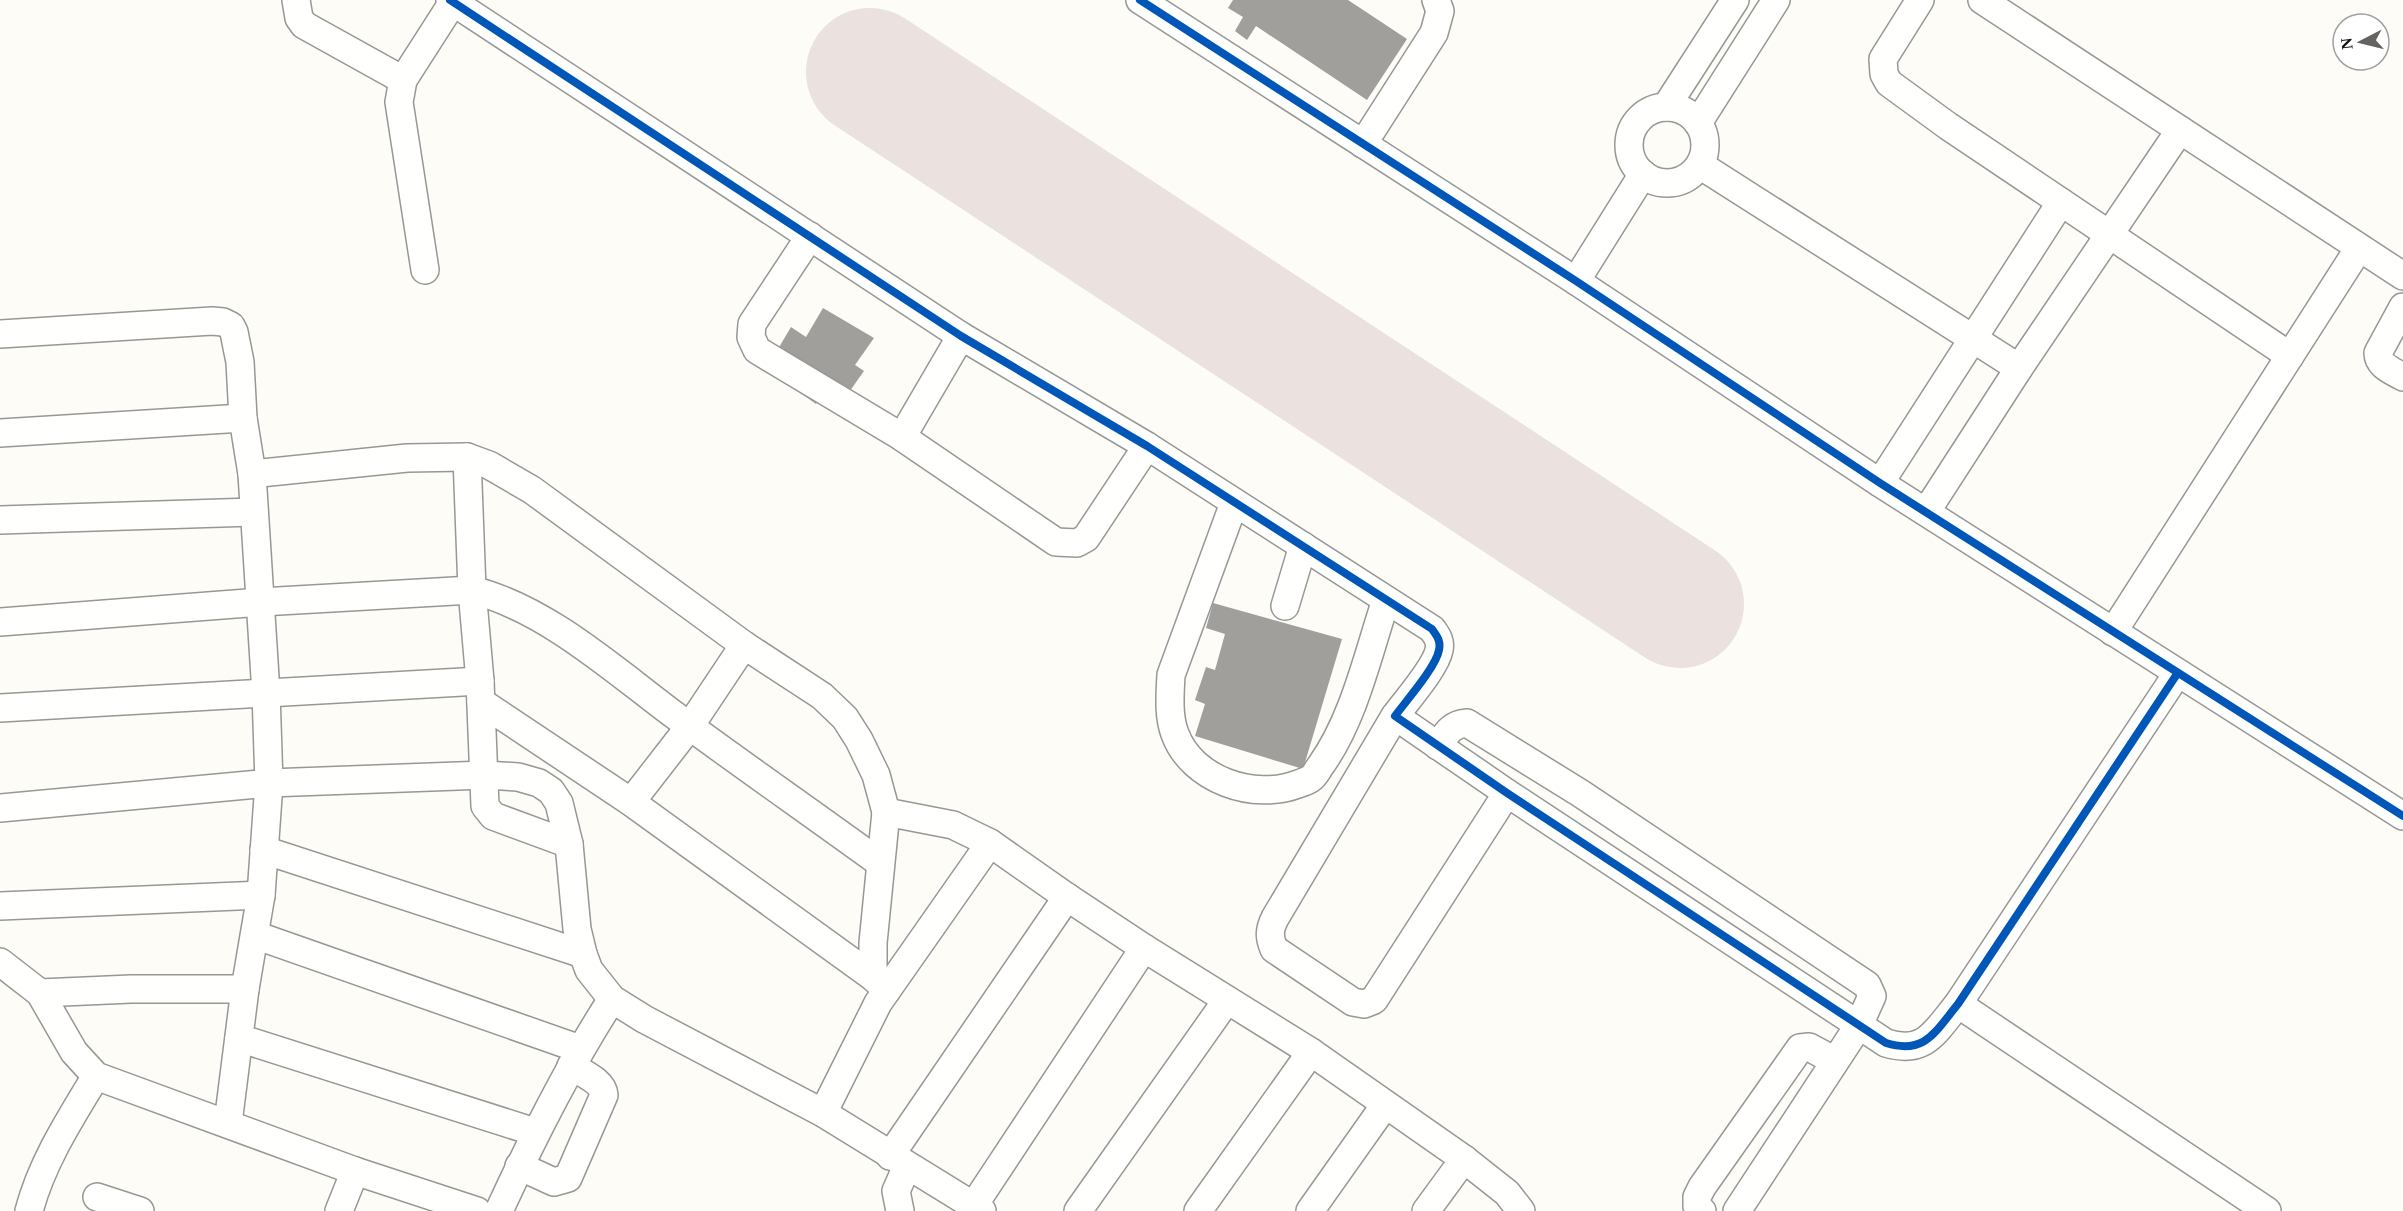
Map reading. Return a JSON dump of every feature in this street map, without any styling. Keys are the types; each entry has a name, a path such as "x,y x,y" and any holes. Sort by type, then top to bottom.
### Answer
{"street":[{"path":"296,0 299,18 304,25 403,80"},
{"path":"1140,0 1576,280 1880,483 2403,816"},
{"path":"1363,144 1434,33 1440,10 1436,0"},
{"path":"1666,107 1735,0"},
{"path":"1698,123 1776,0"},
{"path":"1920,0 1883,59 1884,74 1889,83 1939,120 2290,356"},
{"path":"1982,0 2403,276"},
{"path":"425,270 399,102 403,80 452,1 961,336 1147,446 1432,629 1439,639 1439,650 1434,662 1395,716 1275,918 1270,929 1274,949 1353,1002 1364,1004 1374,1000 1506,793"},
{"path":"1666,107 1689,114 1698,123 1704,136 1705,151 1700,165 1693,173 1674,183 1662,183 1642,174 1632,160 1629,151 1631,132 1635,124 1649,112 1666,107"},
{"path":"1926,512 2019,368 2180,130"},
{"path":"1700,165 2019,368"},
{"path":"1576,280 1642,174"},
{"path":"1880,483 2061,202"},
{"path":"810,236 752,324 751,337 757,350 902,437 1056,542 1077,543 1086,538 1147,446"},
{"path":"2113,632 2359,248"},
{"path":"2403,307 2378,353 2378,358 2383,365 2403,377"},
{"path":"0,334 34,330 223,322 231,326 234,332 240,362 243,418 252,474 261,602 269,783 261,895 245,989 228,1123"},
{"path":"902,437 961,336"},
{"path":"0,433 243,418"},
{"path":"252,474 407,458 467,457 489,465 531,490 744,645 822,696 845,718 876,775 886,812 880,863 880,984 865,1028 823,1113"},
{"path":"467,457 472,590 485,774 485,806 493,816 569,844"},
{"path":"1234,503 1171,675 1170,704 1174,734 1187,756 1203,769 1235,786 1257,790 1276,790 1311,779 1336,744 1386,600"},
{"path":"0,520 253,512"},
{"path":"1285,606 1303,546"},
{"path":"0,622 261,602 472,590 502,599 533,614 576,642 880,863"},
{"path":"631,802 690,726 744,645"},
{"path":"1395,716 1506,793 1886,1043 1903,1048 1920,1044 1932,1035 1958,1004 2177,674"},
{"path":"0,708 266,693 480,692 880,984"},
{"path":"1438,746 1450,729 1458,723 1467,723 1580,794 1867,985 1872,996 1859,1025 1737,1211"},
{"path":"0,808 269,783 485,774 528,779 551,791 564,816 577,929 583,954 589,970 612,999 644,1019 823,1113 978,1208 1144,948"},
{"path":"886,812 953,825 990,843 1144,948 1311,1052 1464,1160 1507,1193 1521,1211"},
{"path":"880,984 990,843"},
{"path":"264,850 583,954"},
{"path":"0,906 261,895"},
{"path":"900,1211 896,1191 898,1161 1067,897"},
{"path":"1717,932 1737,898"},
{"path":"255,935 575,1058 604,1089 604,1095 568,1178 554,1182 519,1166"},
{"path":"0,962 40,993 74,1052 96,1076 355,1170 477,1211"},
{"path":"40,993 131,988 245,989"},
{"path":"499,1211 535,1132 575,1058 612,999"},
{"path":"1077,1211 1227,1000"},
{"path":"1958,1004 2267,1211"},
{"path":"239,1038 535,1132"},
{"path":"1702,1211 1697,1206 1696,1197 1702,1187 1800,1048 1809,1047 1835,1061"},
{"path":"1198,1211 1311,1052"},
{"path":"29,1211 51,1155 96,1076"},
{"path":"1310,1211 1385,1105"},
{"path":"1426,1211 1464,1160"},
{"path":"339,1211 355,1170"},
{"path":"97,1197 140,1211"}],"building":[{"path":"1233,0 1348,0 1407,39 1367,100 1256,26 1247,40 1235,31 1243,17 1228,8"},
{"path":"823,308 874,338 855,365 864,371 847,395 831,382 816,404 781,379 778,349 791,327 806,337"},
{"path":"1213,603 1342,639 1303,769 1195,736 1205,704 1195,700 1206,667 1215,670 1225,634 1206,628"}],"runway":[{"path":"870,72 1680,604"}],"cycle path":[{"path":"450,0 961,336 1147,446 1432,629 1439,644 1437,657 1395,716 1507,793 1886,1043 1899,1046 1920,1043 1935,1032 1958,1004 2177,674"},
{"path":"1140,0 1576,281 1880,483 2403,816"}]}
